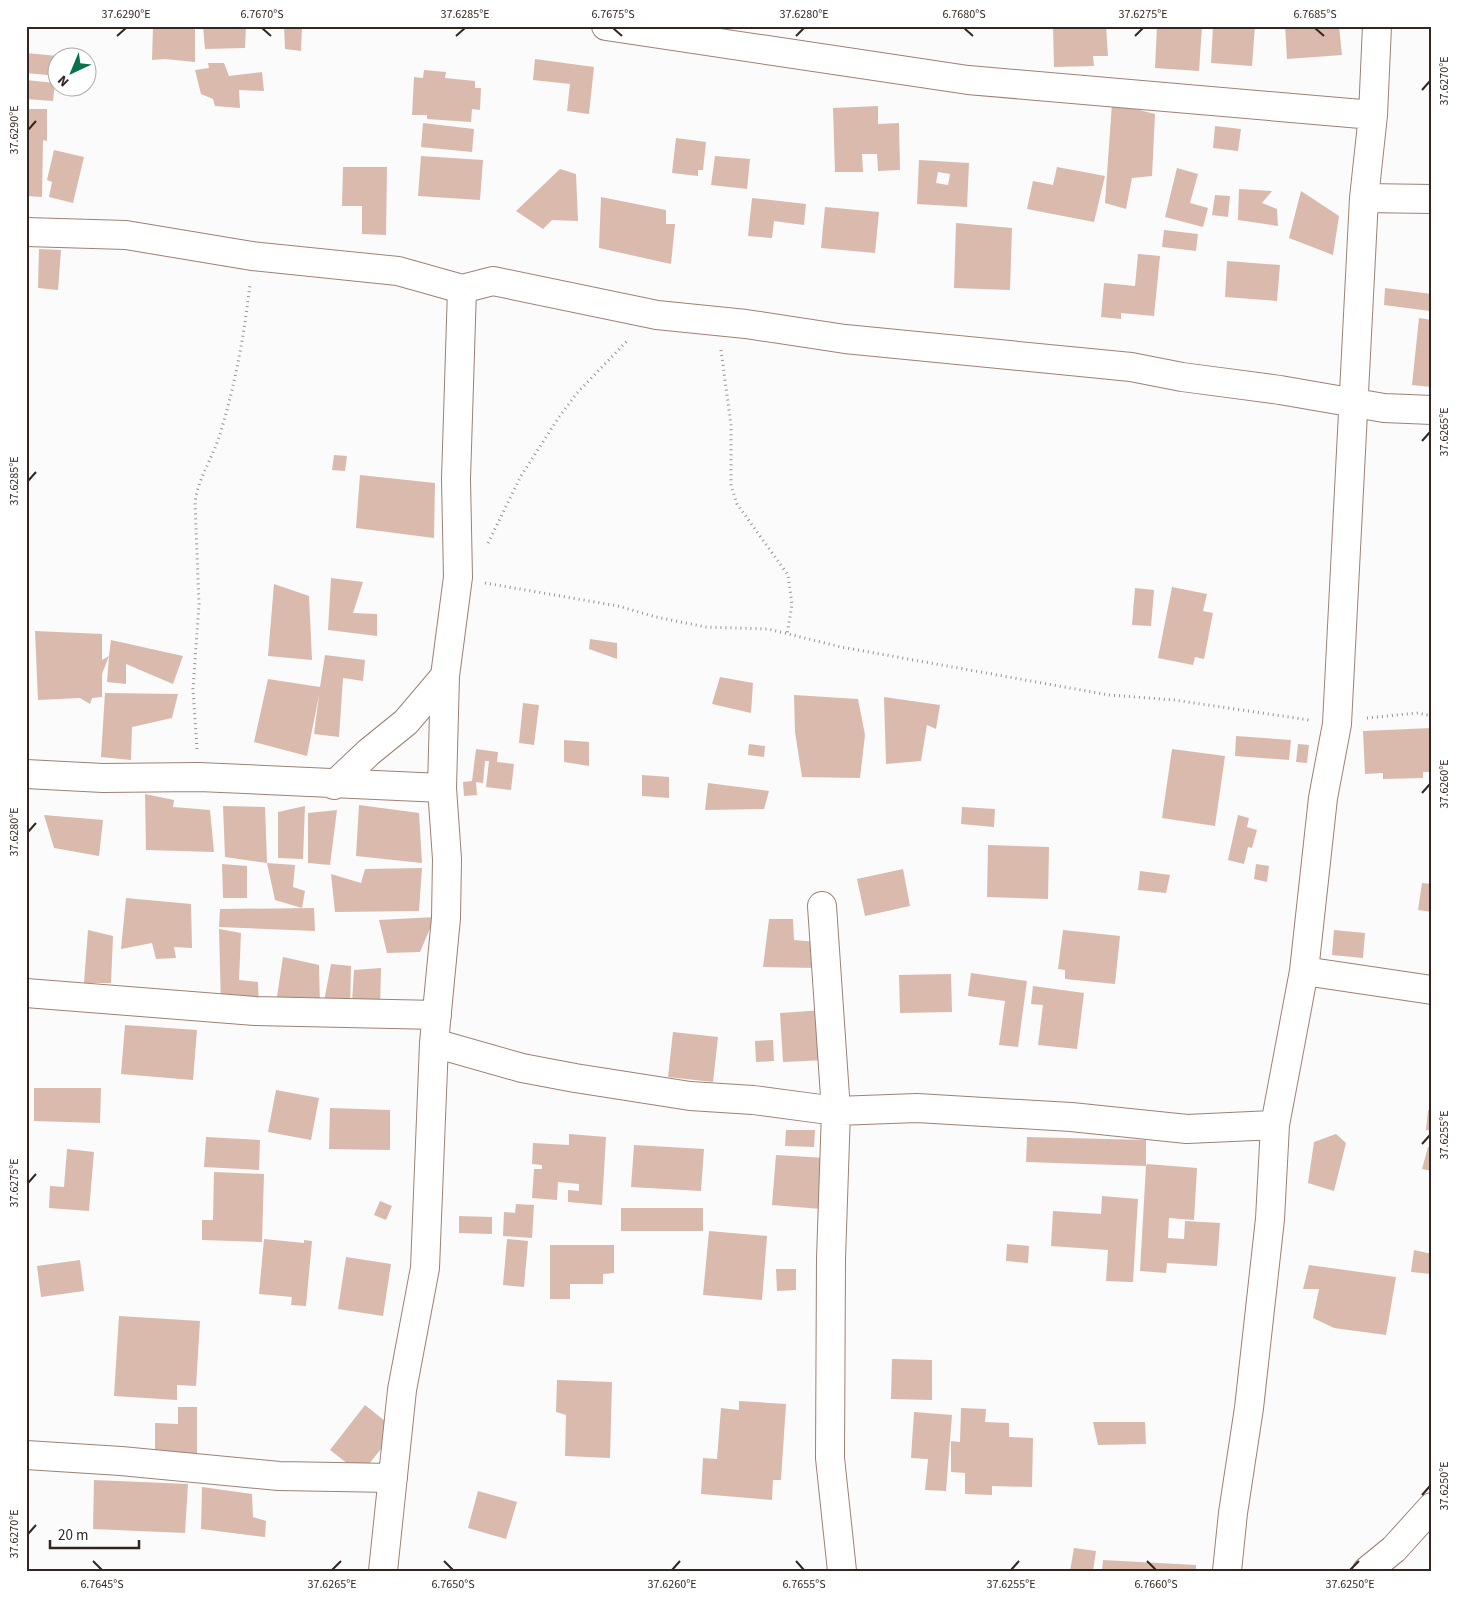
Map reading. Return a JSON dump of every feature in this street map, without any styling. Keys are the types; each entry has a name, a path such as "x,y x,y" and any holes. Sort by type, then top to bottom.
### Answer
{"street":[{"path":"606,26 968,80 1373,115"},
{"path":"1227,1571 1233,1513 1249,1408 1270,1219 1276,1125 1304,971 1323,798 1336,724 1364,198 1373,115 1377,26"},
{"path":"1364,198 1432,199"},
{"path":"26,232 126,235 252,256 398,270 462,289 493,281 657,315 720,321 845,338 1131,367 1182,378 1354,402 1384,408 1432,410"},
{"path":"383,1571 402,1390 425,1268 434,1043 446,918 447,859 442,788 445,676 458,577 456,479 462,289"},
{"path":"334,785 369,752 406,722 445,676"},
{"path":"26,774 103,778 199,777 334,785 442,788"},
{"path":"822,906 836,1111 830,1259 830,1458 842,1571"},
{"path":"1304,971 1432,990"},
{"path":"26,993 256,1011 437,1015"},
{"path":"434,1043 522,1068 584,1080 690,1096 753,1100 836,1111 917,1108 1071,1117 1187,1129 1276,1125"},
{"path":"26,1455 121,1461 279,1476 393,1478"},
{"path":"1367,1571 1394,1549 1432,1507"}],"path":[{"path":"199,777 193,689 199,604 196,491 218,441 228,406 242,344 252,256"},
{"path":"486,547 521,476 559,417 633,334 657,315"},
{"path":"720,321 723,372 731,425 731,486 737,504 788,575 792,604 787,635"},
{"path":"458,577 618,606 656,617 706,627 768,630 851,649 1109,695 1174,700 1336,724 1370,717 1418,712 1432,716"}],"building":[{"path":"153,26 195,26 195,62 165,59 152,60"},
{"path":"203,26 246,26 245,48 205,49"},
{"path":"284,26 302,26 301,51 285,49"},
{"path":"1053,26 1106,26 1108,56 1093,56 1094,66 1054,67"},
{"path":"1157,26 1202,26 1199,71 1155,68"},
{"path":"1213,26 1255,26 1252,66 1211,63"},
{"path":"1285,26 1339,26 1342,55 1287,59"},
{"path":"26,53 48,55 48,75 26,73"},
{"path":"535,59 594,67 589,114 567,111 570,84 533,80"},
{"path":"208,63 224,63 229,76 262,72 264,91 239,90 240,108 215,106 213,99 201,94 195,70 209,68"},
{"path":"424,70 446,72 445,78 475,81 475,88 481,88 480,110 472,109 471,122 427,119 427,115 412,115 414,77 423,78"},
{"path":"26,80 48,82 48,98 53,98 53,101 26,99"},
{"path":"1112,103 1155,114 1152,176 1132,178 1126,209 1105,203"},
{"path":"878,106 878,124 899,123 900,170 878,171 877,154 862,154 863,172 835,172 833,108"},
{"path":"26,109 47,109 47,141 43,140 42,197 26,196"},
{"path":"423,123 474,129 472,152 421,147"},
{"path":"1215,126 1241,129 1238,151 1213,148"},
{"path":"676,138 706,142 703,170 698,170 698,176 672,173"},
{"path":"54,150 84,157 73,203 49,197 52,182 47,180"},
{"path":"421,156 483,160 480,200 418,196"},
{"path":"715,156 750,159 747,189 711,185"},
{"path":"919,160 969,163 967,207 917,204","holes":["938,172 950,174 948,185 936,183"]},
{"path":"343,167 387,167 386,235 362,234 362,206 342,206"},
{"path":"1057,167 1105,176 1094,222 1027,209 1033,181 1053,185"},
{"path":"1177,168 1198,174 1190,203 1208,208 1203,227 1165,217"},
{"path":"560,169 576,174 578,221 552,220 543,229 516,211"},
{"path":"1239,189 1272,191 1262,203 1277,209 1278,226 1238,220"},
{"path":"1301,191 1339,216 1333,255 1289,238"},
{"path":"1215,195 1230,196 1228,217 1212,215"},
{"path":"601,197 666,210 666,224 675,224 671,264 599,248"},
{"path":"752,198 806,204 804,225 774,221 772,238 748,236"},
{"path":"825,207 879,212 875,253 821,248"},
{"path":"956,223 1012,228 1010,290 954,288"},
{"path":"1164,230 1198,234 1196,251 1162,247"},
{"path":"39,249 61,250 58,290 38,288"},
{"path":"1138,254 1160,256 1154,316 1121,313 1121,319 1101,317 1104,283 1135,286"},
{"path":"1227,261 1280,265 1277,301 1225,297"},
{"path":"1385,288 1432,294 1432,315 1430,315 1430,311 1384,305"},
{"path":"1419,318 1432,320 1432,387 1412,385"},
{"path":"334,455 347,456 345,471 332,470"},
{"path":"360,475 435,483 434,538 356,528"},
{"path":"331,578 363,582 353,613 377,614 377,636 328,630"},
{"path":"274,584 309,596 312,660 268,656"},
{"path":"1172,587 1207,594 1203,611 1213,613 1204,659 1195,657 1193,665 1158,658"},
{"path":"1135,588 1154,590 1151,626 1132,625"},
{"path":"35,631 102,634 102,660 109,656 102,674 102,697 92,698 90,704 80,698 38,700"},
{"path":"590,639 617,643 617,659 589,649"},
{"path":"111,640 183,656 173,684 126,664 126,684 107,682"},
{"path":"325,655 365,660 363,681 343,678 339,737 314,734 319,695 307,756 254,742 268,679 320,687"},
{"path":"720,677 753,683 751,713 712,704"},
{"path":"105,693 178,694 172,718 132,727 131,760 101,757"},
{"path":"794,695 858,699 865,735 860,778 802,777 795,732"},
{"path":"884,697 940,705 936,729 927,725 921,761 886,764"},
{"path":"523,703 539,705 534,745 519,743"},
{"path":"1432,728 1432,772 1423,772 1423,778 1383,779 1383,773 1365,774 1363,731"},
{"path":"1236,736 1291,740 1289,760 1235,756"},
{"path":"564,740 589,742 589,766 564,762"},
{"path":"749,744 765,746 764,757 748,755"},
{"path":"1298,744 1309,745 1307,763 1296,762"},
{"path":"476,749 498,752 497,762 514,764 511,790 486,787 489,761 485,761 483,783 476,782 477,795 464,796 463,782 472,781"},
{"path":"1172,749 1225,756 1215,826 1162,818"},
{"path":"642,775 669,777 669,798 642,796"},
{"path":"708,783 769,791 764,809 705,810"},
{"path":"145,794 174,800 173,807 210,810 214,852 146,850"},
{"path":"359,805 419,813 422,863 356,856"},
{"path":"223,806 265,807 267,863 225,857"},
{"path":"305,806 303,859 278,858 278,812"},
{"path":"962,807 995,809 994,827 961,824"},
{"path":"337,810 330,865 308,863 308,813"},
{"path":"44,815 103,820 99,856 54,848"},
{"path":"1238,815 1249,818 1247,827 1257,830 1252,848 1248,847 1244,864 1228,860"},
{"path":"988,845 1049,847 1048,899 987,897"},
{"path":"267,863 295,865 293,887 305,891 302,908 275,900"},
{"path":"222,864 247,866 247,898 223,898"},
{"path":"1256,864 1269,866 1267,882 1254,879"},
{"path":"422,868 419,911 335,912 331,874 361,883 365,869"},
{"path":"903,869 910,906 865,916 857,879"},
{"path":"1140,871 1170,875 1166,893 1138,890"},
{"path":"1422,883 1432,884 1432,912 1418,910"},
{"path":"126,898 191,904 192,948 174,947 176,958 156,959 152,943 121,949"},
{"path":"314,908 315,931 219,927 220,909"},
{"path":"435,917 420,952 387,953 379,920"},
{"path":"769,919 793,919 794,940 816,942 817,968 763,967"},
{"path":"219,929 241,933 239,980 258,982 259,1009 221,1006"},
{"path":"88,930 113,936 111,983 84,983"},
{"path":"1063,930 1120,936 1115,984 1065,979 1065,970 1058,969"},
{"path":"1334,930 1365,933 1363,958 1332,955"},
{"path":"283,957 319,965 320,1007 276,1003"},
{"path":"331,964 351,966 350,1009 323,1007"},
{"path":"381,968 380,1011 352,1003 354,970"},
{"path":"971,973 1027,981 1018,1047 999,1045 1005,1001 968,996"},
{"path":"951,974 952,1012 900,1013 899,975"},
{"path":"1033,986 1084,993 1077,1049 1038,1045 1043,1005 1031,1004"},
{"path":"823,1010 826,1060 783,1062 780,1013"},
{"path":"125,1025 197,1030 193,1080 121,1074"},
{"path":"673,1032 718,1037 713,1082 668,1077"},
{"path":"773,1040 774,1061 756,1062 755,1041"},
{"path":"34,1088 101,1088 100,1123 34,1121"},
{"path":"276,1090 319,1098 311,1140 268,1132"},
{"path":"330,1108 390,1110 390,1150 329,1149"},
{"path":"1428,1110 1432,1110 1432,1131 1426,1130"},
{"path":"786,1130 815,1130 814,1147 785,1146"},
{"path":"569,1134 606,1137 602,1205 568,1202 568,1190 579,1191 579,1184 558,1182 557,1200 532,1198 534,1169 542,1169 542,1165 532,1164 533,1143 569,1145"},
{"path":"1336,1134 1346,1143 1334,1191 1308,1183 1314,1142"},
{"path":"206,1137 260,1140 259,1170 204,1167"},
{"path":"1027,1137 1146,1140 1146,1166 1026,1162"},
{"path":"634,1145 704,1149 701,1191 631,1187"},
{"path":"1428,1147 1432,1147 1432,1171 1422,1169"},
{"path":"67,1149 94,1152 89,1211 49,1208 50,1186 64,1187"},
{"path":"776,1155 825,1158 821,1209 772,1205"},
{"path":"1147,1164 1197,1168 1194,1220 1169,1218 1168,1238 1184,1239 1185,1221 1220,1223 1217,1266 1167,1263 1166,1273 1140,1271"},
{"path":"214,1172 264,1174 262,1242 202,1240 202,1220 213,1220"},
{"path":"1102,1196 1138,1199 1133,1282 1106,1281 1108,1250 1051,1246 1053,1211 1101,1214"},
{"path":"380,1201 392,1206 386,1220 374,1215"},
{"path":"516,1204 534,1205 532,1238 503,1236 504,1212 515,1213"},
{"path":"621,1208 703,1208 703,1231 621,1231"},
{"path":"459,1216 492,1217 492,1234 459,1233"},
{"path":"709,1231 767,1236 762,1300 703,1295"},
{"path":"264,1239 304,1243 304,1240 312,1241 306,1306 291,1305 292,1297 259,1294"},
{"path":"507,1239 528,1241 524,1287 503,1285"},
{"path":"1007,1244 1029,1246 1028,1263 1006,1261"},
{"path":"550,1245 614,1245 614,1273 603,1274 603,1284 570,1284 570,1299 550,1299"},
{"path":"1414,1250 1432,1254 1432,1274 1411,1272"},
{"path":"346,1257 391,1264 383,1316 338,1309"},
{"path":"80,1260 84,1291 41,1297 37,1266"},
{"path":"1309,1265 1396,1277 1386,1335 1334,1328 1313,1318 1319,1289 1303,1289"},
{"path":"776,1269 796,1269 796,1290 777,1291"},
{"path":"119,1316 200,1321 196,1386 177,1385 177,1400 114,1396"},
{"path":"892,1359 932,1360 932,1400 891,1399"},
{"path":"557,1380 612,1382 610,1458 565,1456 566,1415 556,1412"},
{"path":"739,1401 786,1404 781,1480 773,1480 772,1500 701,1494 703,1458 717,1459 721,1408 739,1410"},
{"path":"365,1405 396,1430 361,1474 330,1450"},
{"path":"178,1407 197,1407 197,1454 155,1454 155,1423 178,1424"},
{"path":"961,1408 986,1409 985,1422 1009,1423 1009,1437 1033,1438 1032,1487 992,1486 992,1495 965,1494 965,1473 951,1472 951,1441 960,1442"},
{"path":"914,1412 952,1415 946,1491 925,1490 928,1459 911,1458"},
{"path":"1093,1422 1145,1422 1146,1444 1098,1445"},
{"path":"94,1480 188,1484 185,1533 93,1529"},
{"path":"202,1487 252,1494 253,1517 266,1521 265,1537 201,1529"},
{"path":"478,1491 517,1502 506,1539 468,1528"},
{"path":"1074,1548 1096,1551 1093,1571 1070,1571"},
{"path":"1103,1560 1196,1565 1196,1571 1102,1571"}]}
